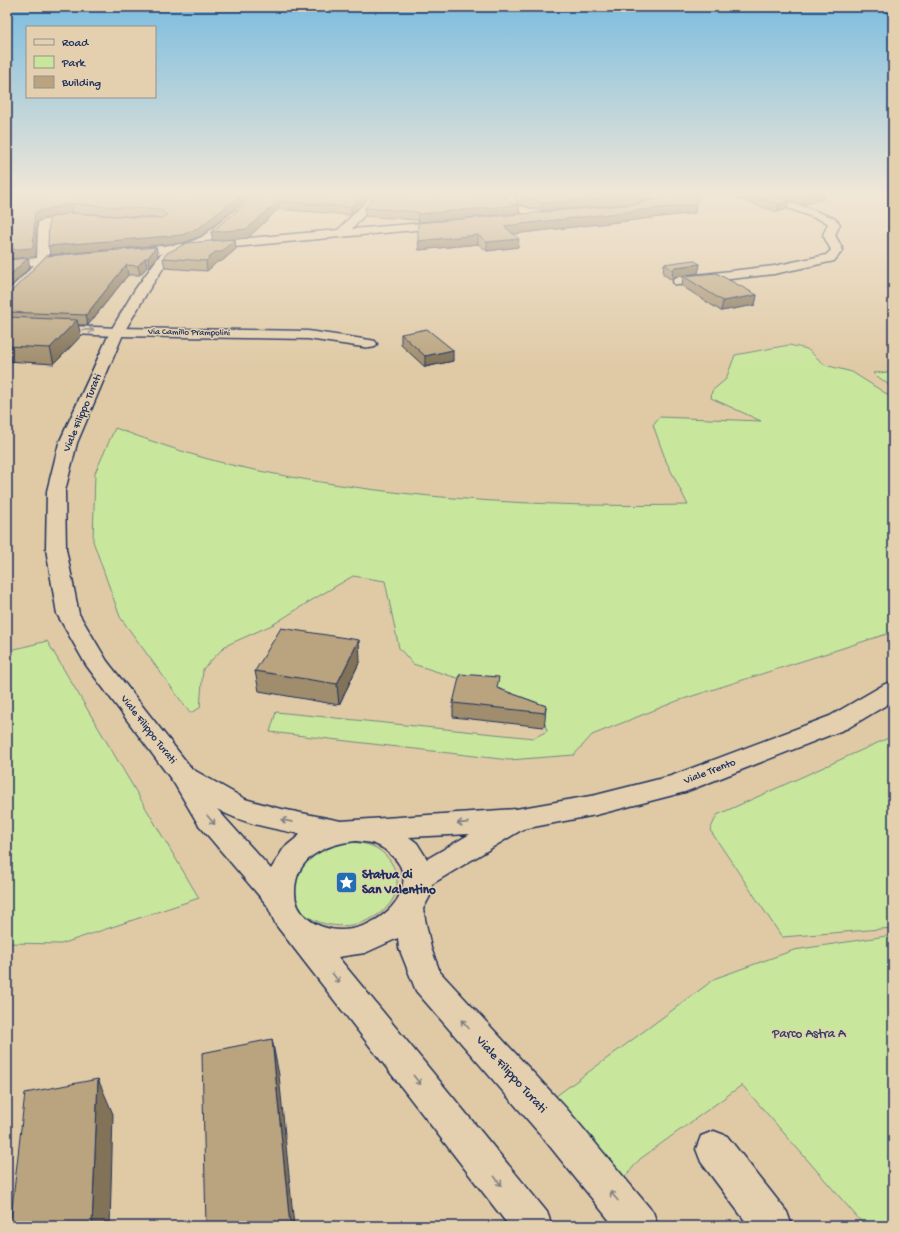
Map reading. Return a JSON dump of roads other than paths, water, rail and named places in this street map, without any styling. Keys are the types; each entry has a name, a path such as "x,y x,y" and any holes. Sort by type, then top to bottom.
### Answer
{"street":[{"path":"7,299 39,267 43,261 43,252"},
{"path":"114,255 149,252"},
{"name":"Viale Filippo Turati","path":"184,252 181,258 145,285 117,332 68,443 56,491 56,549 68,614 98,665 183,776 208,817 287,912 533,1226"},
{"path":"679,282 774,270 830,258 836,252"},
{"path":"7,264 82,257"},
{"name":"Via Camillo Prampolini","path":"7,327 117,332 308,335 370,344"},
{"name":"Viale Trento","path":"348,831 516,820 596,805 676,785 839,722 893,690"},
{"name":"Viale Filippo Turati","path":"183,776 236,807 277,819 348,831"},
{"name":"Viale Trento","path":"418,878 516,820"},
{"path":"348,831 374,833 391,840 404,850 414,863 418,878 416,895 409,911 395,926 376,937 354,943 332,943 311,937 287,912 281,881 288,863 301,848 319,838 348,831"},
{"name":"Viale Filippo Turati","path":"409,911 415,948 427,981 553,1121 639,1226"},
{"path":"714,1149 774,1226"}],"place":[{"name":"Statua di San Valentino","path":"346,882"}],"park label":[{"name":"Parco Astra A","path":"809,1034"}]}
